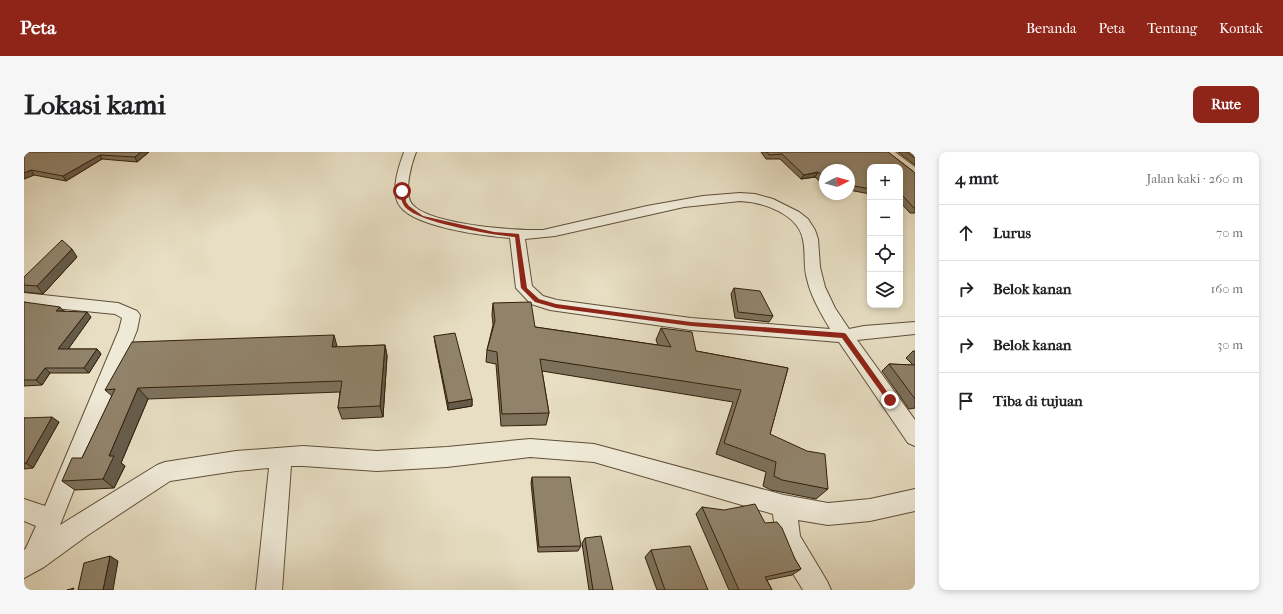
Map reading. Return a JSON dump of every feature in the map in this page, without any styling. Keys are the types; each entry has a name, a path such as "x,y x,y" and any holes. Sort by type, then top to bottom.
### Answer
{"street":[{"path":"410,152 405,171 402,197 404,202 413,212 422,217 494,234 542,234 646,210 742,197 774,204 796,217 809,232 813,247 812,263 814,281 823,302 844,336 915,437"},
{"path":"888,152 915,173"},
{"path":"517,235 524,288 537,300 556,306 691,324 844,336 864,332 915,328"},
{"path":"24,299 118,310 131,315 128,330 107,382 50,520 29,562"},
{"path":"29,562 79,527 165,472 236,461 304,456 377,461 447,457 530,448 594,453 784,506 828,514 870,510 915,500"},
{"path":"269,590 281,458"},
{"path":"784,506 788,538 796,555 818,590"},
{"path":"24,510 50,520"}],"building":[{"path":"24,152 141,152 135,157 100,155 63,176 31,170 24,173"},
{"path":"767,152 888,152 915,173 915,208 903,196 903,164 867,164 867,188 855,186 855,164 819,164 819,173 804,175 782,154 769,155"},
{"path":"907,152 915,152 915,158"},
{"path":"62,240 72,249 37,286 24,285 24,277"},
{"path":"734,288 760,291 773,316 738,312"},
{"path":"24,302 60,307 56,311 87,312 58,349 97,349 84,368 45,368 36,380 24,380"},
{"path":"531,302 535,327 671,347 661,328 692,332 696,351 788,368 770,434 807,451 825,454 828,489 782,480 774,476 776,462 724,443 741,390 540,359 549,413 502,414 497,352 487,350 495,321 493,303"},
{"path":"455,333 472,399 448,403 434,336"},
{"path":"334,335 332,347 385,345 380,406 338,408 342,381 138,388 109,456 114,456 103,479 62,481 72,458 82,458 115,389 105,390 132,342"},
{"path":"889,364 915,365 915,399"},
{"path":"52,417 26,463 24,463 24,418"},
{"path":"532,477 570,477 581,546 539,547"},
{"path":"755,504 765,523 777,522 782,528 795,559 801,569 765,577 772,590 739,590 702,507 724,510"},
{"path":"601,536 613,590 593,590 585,538"},
{"path":"690,546 708,590 665,590 651,550"},
{"path":"110,556 103,590 78,590 84,563"}],"route":[{"path":"402,191 402,197 407,207 422,217 494,234 517,235 524,288 537,300 556,306 691,324 844,336 890,400"}]}
